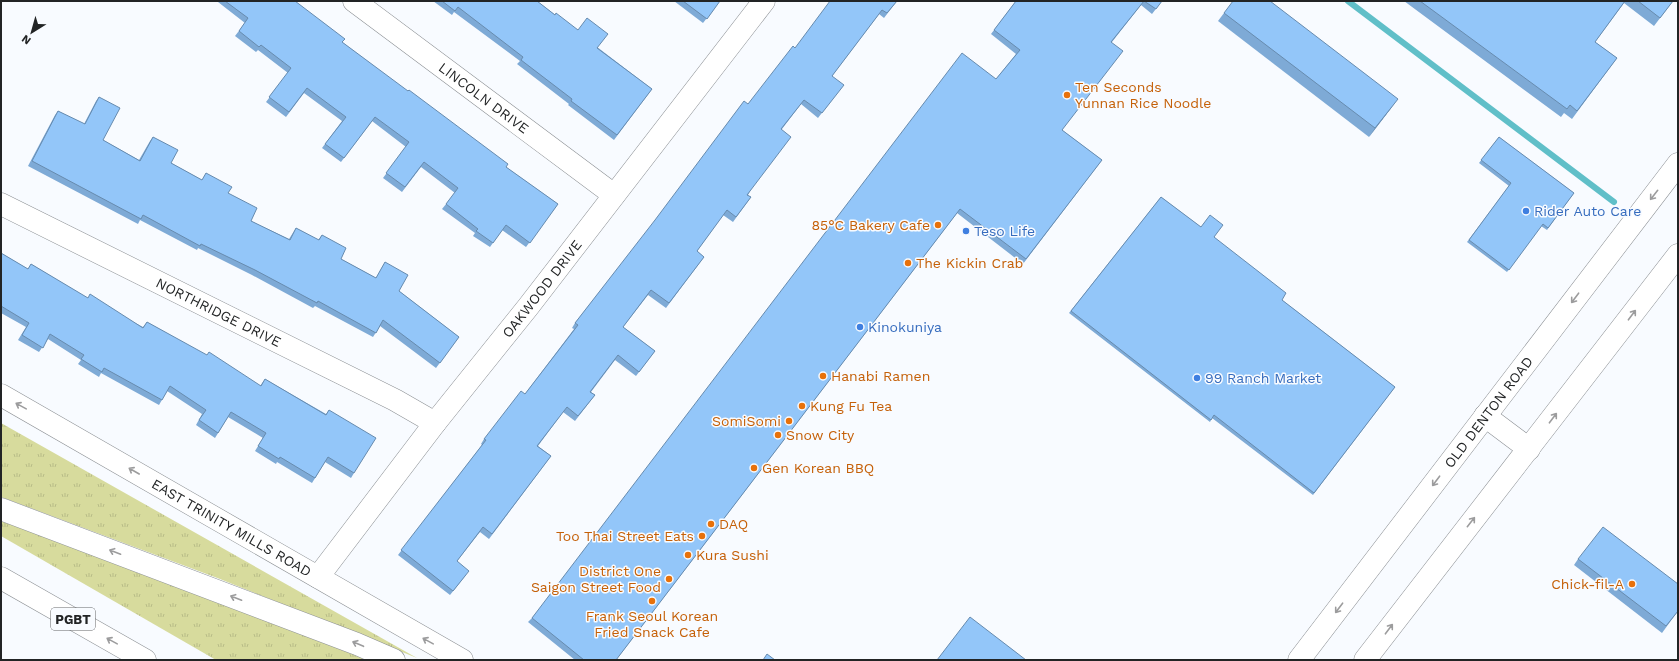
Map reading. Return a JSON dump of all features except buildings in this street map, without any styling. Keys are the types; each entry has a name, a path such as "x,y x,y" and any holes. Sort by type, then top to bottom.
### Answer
{"main road":[{"name":"LINCOLN DRIVE","path":"354,1 614,194"},
{"name":"OAKWOOD DRIVE","path":"318,577 435,423 764,1"},
{"name":"OLD DENTON ROAD","path":"1299,660 1678,164"},
{"name":"NORTHRIDGE DRIVE","path":"1,204 395,400 435,423"},
{"path":"1366,660 1678,255"},
{"name":"EAST TRINITY MILLS ROAD","path":"1,395 462,660"},
{"path":"1485,416 1529,449"},
{"path":"1,509 357,644 394,660"},
{"name":"PGBT","path":"1,578 146,660"}],"green space":[{"path":"1,423 417,658 220,579 1,497"},
{"path":"1,520 372,660 216,660 1,536"}],"waterway":[{"path":"1348,1 1614,202"}],"place":[{"name":"Ten Seconds Yunnan Rice Noodle","path":"1067,95"},
{"name":"Rider Auto Care","path":"1526,211"},
{"name":"85°C Bakery Cafe","path":"938,225"},
{"name":"Teso Life","path":"966,231"},
{"name":"The Kickin Crab","path":"908,263"},
{"name":"Kinokuniya","path":"860,327"},
{"name":"Hanabi Ramen","path":"823,376"},
{"name":"99 Ranch Market","path":"1197,378"},
{"name":"Kung Fu Tea","path":"802,406"},
{"name":"SomiSomi","path":"789,421"},
{"name":"Snow City","path":"778,435"},
{"name":"Gen Korean BBQ","path":"754,468"},
{"name":"DAQ","path":"711,524"},
{"name":"Too Thai Street Eats","path":"702,536"},
{"name":"Kura Sushi","path":"688,555"},
{"name":"District One Saigon Street Food","path":"669,579"},
{"name":"Chick-fil-A","path":"1632,584"},
{"name":"Frank Seoul Korean Fried Snack Cafe","path":"652,601"}]}
